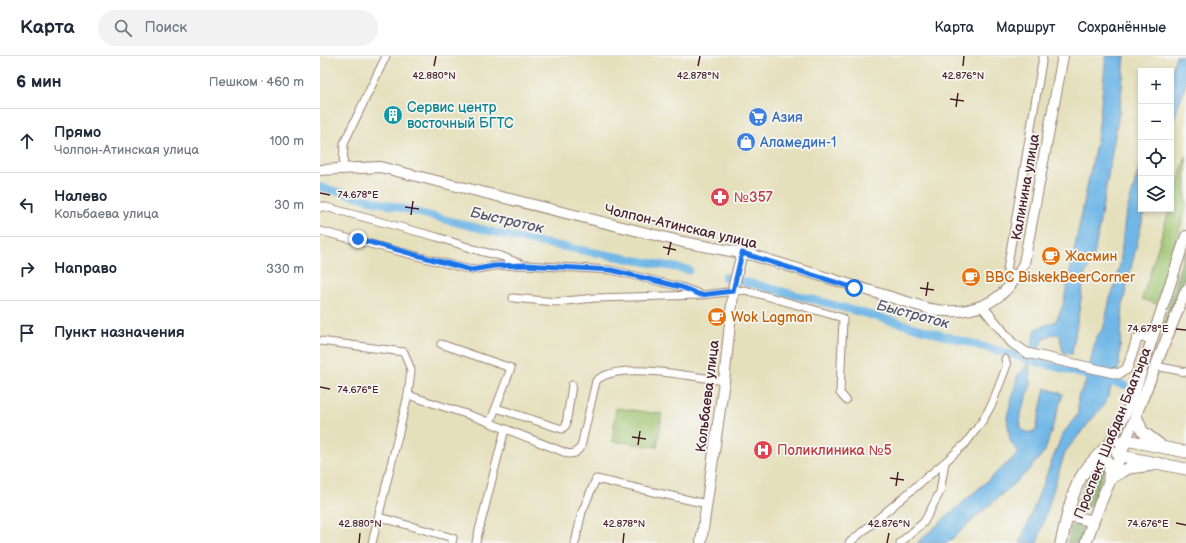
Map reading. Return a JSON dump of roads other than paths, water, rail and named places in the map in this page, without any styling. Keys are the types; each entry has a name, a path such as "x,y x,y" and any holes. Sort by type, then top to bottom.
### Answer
{"main road":[{"name":"Калинина улица","path":"982,306 1002,295 1018,277 1028,249 1063,56"},
{"name":"Чолпон-Атинская улица","path":"320,170 380,168 683,242 742,253 930,309 955,312 982,306"},
{"name":"Проспект Шабдан Баатыра","path":"1061,543 1068,515 1081,477 1109,444 1131,403 1186,236"},
{"name":"Кольбаева улица","path":"701,543 724,381 734,288 737,267 742,253"},
{"name":"Проспект Шабдан Баатыра","path":"1086,543 1092,521 1121,456 1186,290"},
{"path":"1136,416 1138,424 1147,436 1167,448"},
{"path":"1109,444 1126,440 1186,452"},
{"path":"1109,444 1121,456 1186,469"},
{"path":"1095,459 1107,461 1110,470 1109,480"},
{"path":"1109,480 1116,474 1129,468 1163,464"},
{"path":"1068,515 1092,521"}],"street":[{"path":"343,169 344,143 386,56"},
{"path":"1018,277 1007,270 1043,56"},
{"path":"320,208 322,206 437,237 501,256 525,265"},
{"path":"320,231 426,257 471,270 494,266 525,265 611,270 681,287 701,295"},
{"path":"512,298 556,302 595,298 701,295 734,288 842,318 840,394 846,400"},
{"path":"982,306 1012,343 1027,353 1118,374 1127,369 1137,339 1141,337 1153,338"},
{"path":"320,341 404,352 411,370 408,395 372,543"},
{"path":"441,344 511,368 490,423"},
{"path":"849,543 966,443 986,415 1007,365 1005,359"},
{"path":"1155,366 1186,372"},
{"path":"408,395 490,423 569,454 575,453 581,447 596,381 602,375 628,370 644,370 724,381"},
{"path":"496,408 562,429 566,425 572,385"},
{"path":"476,542 505,429"},
{"path":"900,543 924,522 940,492 945,462"},
{"path":"575,543 582,512 596,479 707,504"},
{"path":"378,517 454,538 452,543"}],"water":[{"path":"1106,56 1125,56 1120,107 1093,261 1085,274 1072,354 1063,353 1060,335 1052,334 1044,339 1029,367 1031,384 1020,416 1021,429 1028,432 1036,430 1045,388 1063,394 1045,451 1030,469 947,543 917,543 1019,453 1010,441 1007,417 1018,375 1026,366 1036,329 1056,321 1063,305 1098,134"},
{"path":"1176,56 1186,56 1186,83 1174,119 1174,68 1172,68"},
{"path":"1138,172 1138,212 1144,212 1123,303 1119,366 1106,402 1065,452 1037,543 1020,543 1062,435 1078,414 1078,396 1085,384 1096,338 1104,327 1110,298 1115,286 1120,265 1125,218"}],"waterway":[{"name":"Быстроток","path":"320,187 516,238 689,270"},
{"name":"Быстроток","path":"725,277 775,289 1124,385"},
{"name":"Быстроток","path":"1024,359 1028,365"}],"place":[{"name":"Сервис центр восточный БГТС","path":"393,115"},
{"name":"Азия","path":"758,117"},
{"name":"Аламедин-1","path":"746,142"},
{"name":"№357","path":"720,197"},
{"name":"Жасмин","path":"1051,256"},
{"name":"BBC BiskekBeerCorner","path":"971,277"},
{"name":"Wok Lagman","path":"717,317"},
{"name":"Поликлиника №5","path":"763,450"}]}
